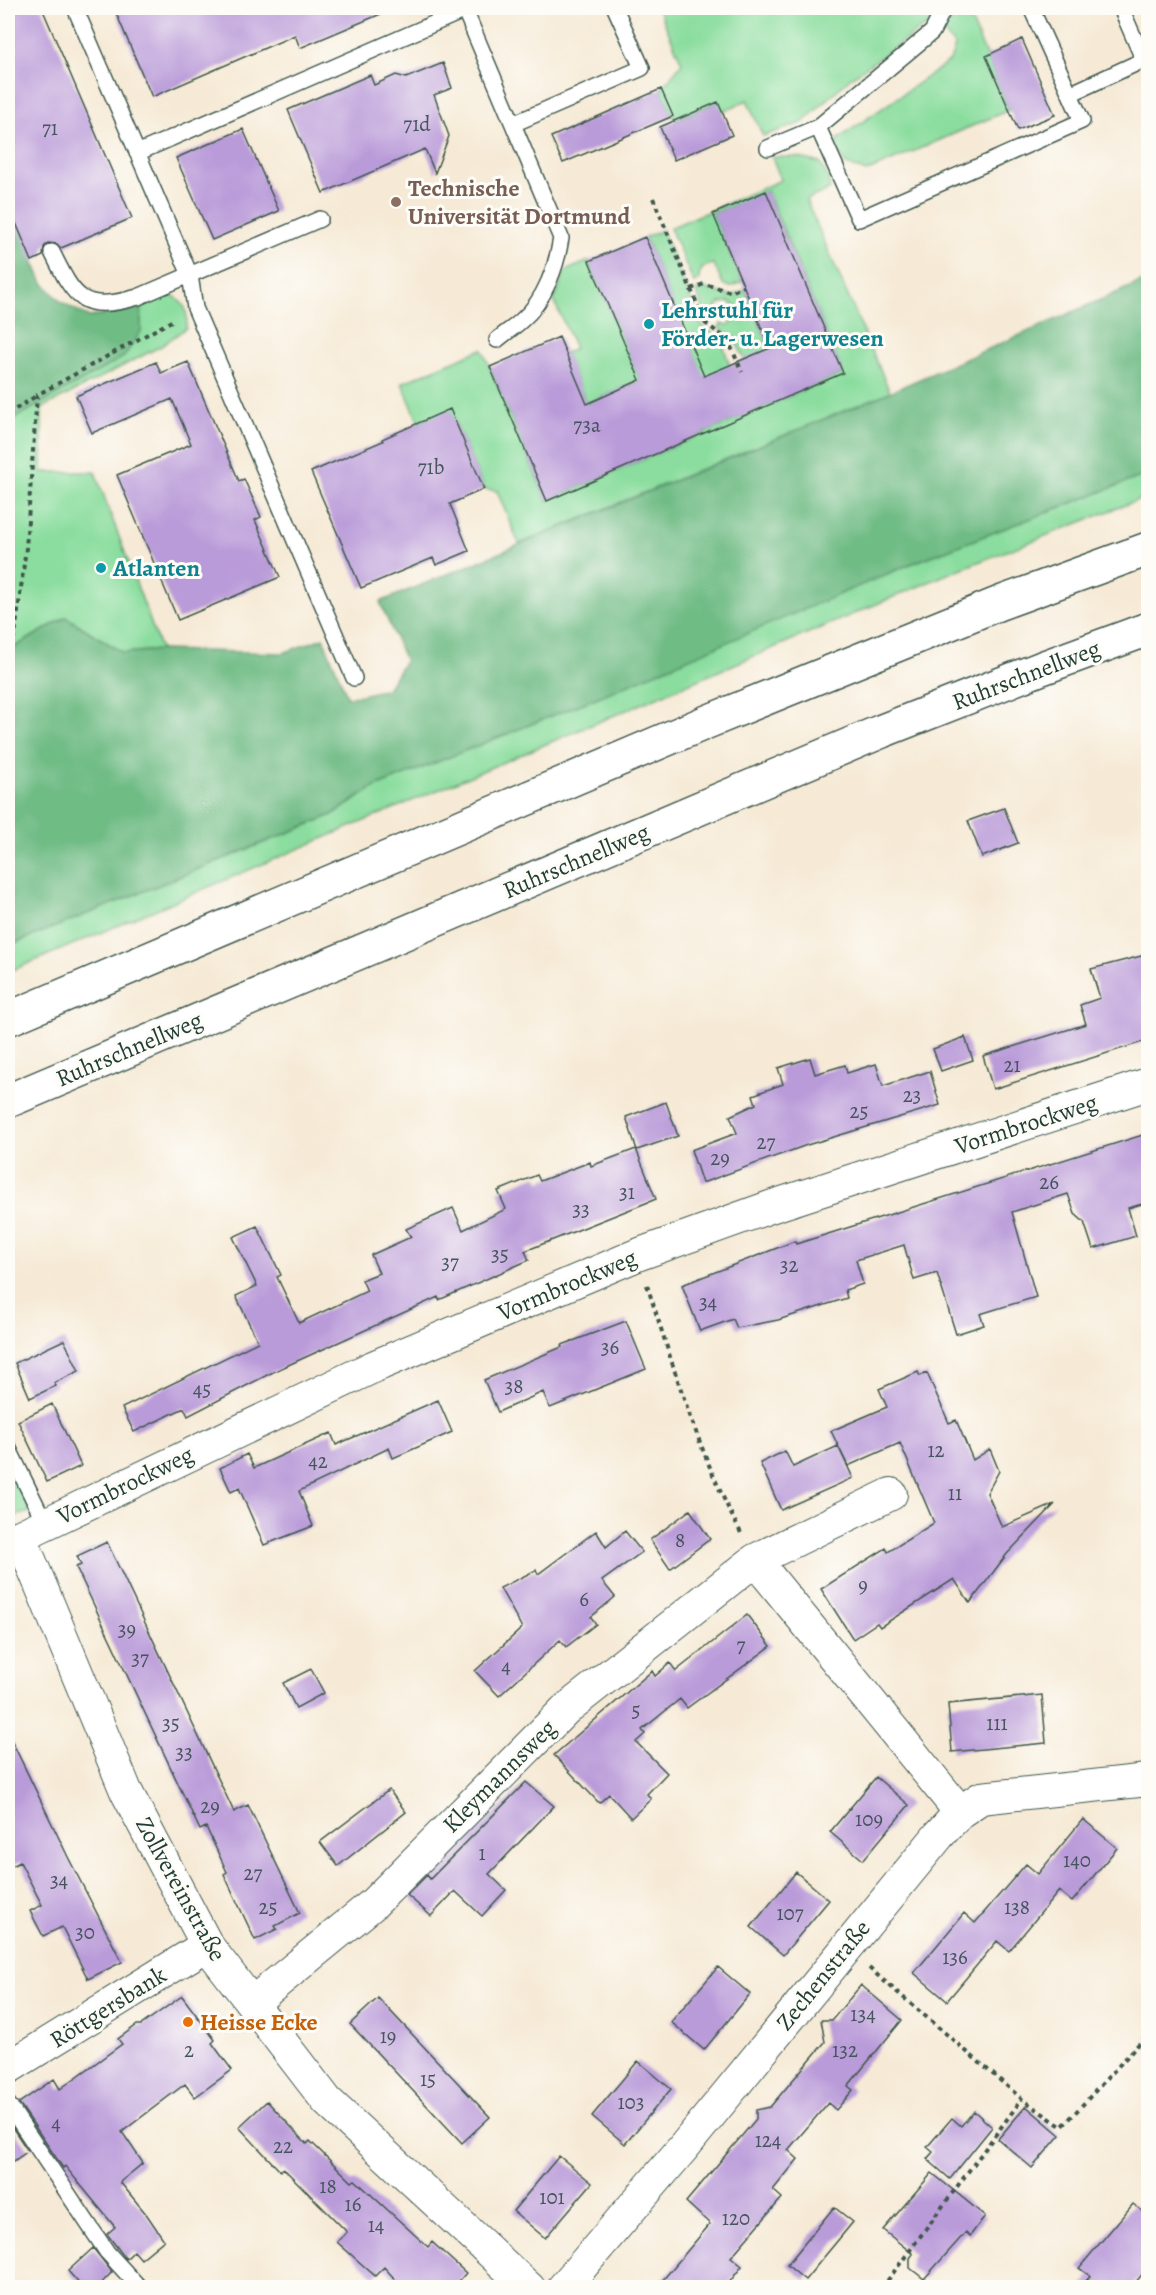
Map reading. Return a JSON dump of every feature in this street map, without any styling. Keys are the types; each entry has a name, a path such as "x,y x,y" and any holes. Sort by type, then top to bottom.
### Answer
{"highway":[{"path":"8,1019 696,727 1000,603 1149,549"},
{"name":"Ruhrschnellweg","path":"8,1101 882,731 1149,629"}],"street":[{"name":"Vormbrockweg","path":"24,1533 373,1367 637,1255 781,1203 1149,1084"},
{"name":"Kleymannsweg","path":"252,2003 373,1904 565,1710 755,1560 891,1494"},
{"name":"Zollvereinstraße","path":"24,1533 126,1791 207,1945 327,2101 529,2288"},
{"path":"755,1560 960,1812"},
{"name":"Zechenstraße","path":"563,2288 683,2148 960,1812 981,1798 1149,1780"},
{"name":"Röttgersbank","path":"8,2068 207,1945"}],"lane":[{"path":"75,8 190,275 195,308 354,678"},
{"path":"513,124 642,68 615,8"},
{"path":"768,148 818,127 932,32 944,8"},
{"path":"818,127 859,219 1082,121 1031,8"},
{"path":"1070,94 1146,60 1121,8"},
{"path":"137,153 464,9 561,238 557,264 545,289 525,318 497,340"},
{"path":"52,252 69,287 82,299 101,304 114,304 138,297 320,219"},
{"path":"8,1447 24,1533"},
{"path":"8,2104 107,2253 140,2288"}],"path":[{"path":"653,198 705,323 728,340 742,372"},
{"path":"691,289 704,284 731,292 744,286"},
{"path":"8,414 37,395 195,308"},
{"path":"8,648 15,635 26,548 37,395"},
{"path":"637,1255 690,1417 725,1504 755,1560"},
{"path":"846,1948 1022,2099 1062,2127 1149,2034"},
{"path":"882,2288 1022,2099"}],"green space":[{"path":"658,8 932,8 936,16 931,22 849,79 802,123 763,136 747,100 722,112 717,102 675,120 661,89 682,63"},
{"path":"966,8 1009,110 866,172 846,164 835,149 838,139 950,61 955,46 942,31"},
{"path":"772,157 797,157 820,163 828,177 830,189 806,200 890,392 519,544 497,491 484,489 450,410 419,423 402,383 482,349 547,501 843,373 767,191 713,214 742,282 730,287 723,284 714,264 702,269 699,280 694,283 670,228 781,180"},
{"path":"8,204 43,283 61,302 89,317 141,308 141,331 124,357 8,422"},
{"path":"662,230 701,324 721,339 733,375 686,395 702,373 645,237"},
{"path":"589,261 640,380 587,404 565,353 575,348 554,301 565,271"},
{"path":"1148,279 1148,474 913,563 596,698 373,788 332,815 8,946 8,651 66,617 123,653 161,650 283,653 323,638 348,698 387,689 405,661 380,602 890,392"},
{"path":"703,288 732,296 745,290 774,358 750,369 734,339 719,328 721,324 729,325 736,319 736,306 729,302 720,303 716,308 716,319 708,320 696,291"},
{"path":"170,293 185,308 186,328 161,346 42,408 42,472 95,472 161,650 123,653 66,617 8,651 8,422 48,399 141,331 141,308"},
{"path":"1148,474 1148,496 950,573 8,972 8,946 332,815 373,788 913,563"},
{"path":"8,1463 30,1512 8,1518"}],"building":[{"path":"8,8 42,8 132,218 61,248 57,244 48,243 44,247 43,256 32,261 8,204"},
{"path":"114,8 395,8 300,48 295,35 152,97"},
{"path":"1022,39 1055,115 1018,130 986,56"},
{"path":"443,63 452,88 434,95 449,136 435,173 425,149 323,193 288,110 370,75 374,85 396,75 406,78"},
{"path":"661,89 673,116 563,163 551,137"},
{"path":"718,102 732,135 674,160 660,127"},
{"path":"243,129 279,211 212,240 176,158"},
{"name":"Lehrstuhl für Förder- u. Lagerwesen","path":"766,191 843,373 547,501 490,367 559,337 587,404 640,380 589,261 645,237 704,376 770,348 713,214"},
{"path":"156,362 161,373 188,362 239,481 244,479 261,517 255,520 280,577 178,620 117,475 191,444 172,399 92,433 76,396"},
{"path":"450,409 484,489 450,504 469,551 436,565 433,558 361,588 311,472"},
{"path":"1004,808 1018,843 982,857 968,821"},
{"path":"1149,954 1149,1040 993,1089 983,1056 1086,1024 1080,1005 1100,998 1091,969"},
{"path":"965,1037 973,1060 941,1071 933,1049"},
{"path":"810,1058 815,1074 845,1065 847,1073 876,1064 883,1086 930,1071 940,1105 807,1145 702,1183 691,1150 737,1133 730,1116 756,1104 753,1095 783,1084 778,1068"},
{"path":"666,1102 678,1136 637,1150 626,1117"},
{"path":"1149,1133 1149,1202 1128,1208 1136,1236 1093,1249 1084,1222 1075,1214 1068,1194 1012,1212 1036,1297 980,1314 984,1325 956,1334 937,1273 914,1280 904,1245 856,1260 863,1284 845,1290 847,1298 778,1320 737,1328 733,1319 700,1331 682,1285 795,1241 796,1244"},
{"path":"636,1149 656,1199 525,1251 529,1260 439,1300 438,1297 275,1371 188,1416 184,1408 134,1432 122,1408 258,1342 236,1296 257,1286 233,1237 257,1226 281,1275 277,1277 299,1323 367,1291 362,1280 379,1273 371,1255 411,1237 406,1229 453,1208 463,1230 506,1209 498,1191 537,1175 540,1181 590,1162 591,1166"},
{"path":"626,1321 646,1369 550,1408 543,1392 498,1412 484,1380 562,1347 562,1345"},
{"path":"64,1340 79,1371 54,1383 56,1386 30,1398 15,1363"},
{"path":"918,1372 920,1376 927,1373 949,1423 956,1420 973,1460 990,1449 999,1471 987,1493 1002,1527 1055,1504 1007,1554 970,1603 954,1579 880,1627 877,1623 853,1639 821,1589 886,1548 888,1552 934,1523 900,1443 848,1466 831,1431 887,1407 879,1389"},
{"path":"438,1400 452,1432 393,1458 389,1448 299,1491 313,1526 264,1545 239,1488 231,1492 220,1468 247,1454 254,1468 331,1433 336,1445"},
{"path":"52,1404 81,1466 47,1482 18,1421"},
{"path":"838,1446 853,1478 781,1510 760,1463 785,1451 793,1467"},
{"path":"690,1510 710,1539 670,1569 650,1540"},
{"path":"596,1531 606,1547 625,1531 642,1552 602,1581 615,1597 591,1617 596,1624 566,1647 560,1640 499,1696 475,1671 522,1628 500,1588 536,1570 538,1574"},
{"path":"107,1542 234,1812 248,1805 300,1913 275,1926 277,1929 255,1940 224,1874 227,1872 206,1827 200,1830 76,1567 81,1565 77,1556"},
{"path":"747,1615 771,1646 687,1708 680,1699 642,1730 645,1734 636,1742 667,1773 647,1794 651,1799 631,1818 609,1794 599,1803 554,1755 652,1671 655,1676 670,1663 676,1671"},
{"path":"311,1669 324,1693 296,1708 283,1683"},
{"path":"1042,1695 1046,1743 952,1752 948,1704"},
{"path":"8,1733 122,1962 88,1979 62,1927 43,1936 30,1911 42,1905 20,1862 8,1868"},
{"path":"876,1777 909,1805 863,1860 830,1832"},
{"path":"526,1782 554,1806 489,1874 506,1890 482,1916 455,1891 431,1916 407,1895 427,1875 430,1879"},
{"path":"389,1790 406,1812 338,1866 320,1842"},
{"path":"1083,1819 1117,1848 1072,1902 1059,1891 1009,1951 997,1941 947,2001 914,1973 964,1913 975,1923 1026,1864 1038,1874"},
{"path":"796,1872 829,1900 783,1955 751,1927"},
{"path":"718,1967 750,1994 704,2050 671,2022"},
{"path":"861,1985 902,2020 848,2086 853,2090 836,2110 828,2103 788,2150 798,2159 773,2190 782,2198 731,2257 742,2266 725,2288 656,2288 710,2224 686,2202 756,2119 756,2110 770,2107 825,2042 821,2020 832,2020"},
{"path":"182,1996 215,2040 212,2043 232,2070 195,2097 185,2084 122,2132 143,2163 120,2182 164,2240 141,2259 134,2251 126,2259 107,2234 115,2227 65,2166 63,2168 19,2103 54,2079 60,2089 122,2044 118,2039"},
{"path":"378,1998 490,2117 462,2143 350,2024"},
{"path":"638,2061 671,2089 625,2144 592,2116"},
{"path":"267,2101 307,2144 310,2141 352,2182 355,2180 428,2247 432,2242 466,2273 453,2288 403,2288 384,2267 375,2276 337,2242 347,2232 283,2168 280,2171 239,2127"},
{"path":"1026,2106 1060,2135 1032,2168 998,2139"},
{"path":"974,2111 992,2127 950,2179 927,2159 933,2152 927,2147 952,2118 961,2126"},
{"path":"8,2121 28,2151 8,2165"},
{"path":"559,2156 592,2183 545,2238 513,2211"},
{"path":"932,2173 985,2216 970,2236 966,2232 924,2279 910,2268 910,2258 913,2254 883,2230"},
{"path":"1133,2204 1149,2216 1149,2266 1131,2288 1080,2288 1090,2276 1079,2268"},
{"path":"834,2207 853,2222 805,2280 787,2265"},
{"path":"93,2248 112,2272 97,2288 83,2288 68,2271"}],"place":[{"name":"Technische Universität Dortmund","path":"396,202"},
{"name":"Lehrstuhl für Förder- u. Lagerwesen","path":"649,324"},
{"name":"Atlanten","path":"101,568"},
{"name":"Heisse Ecke","path":"188,2022"}]}
